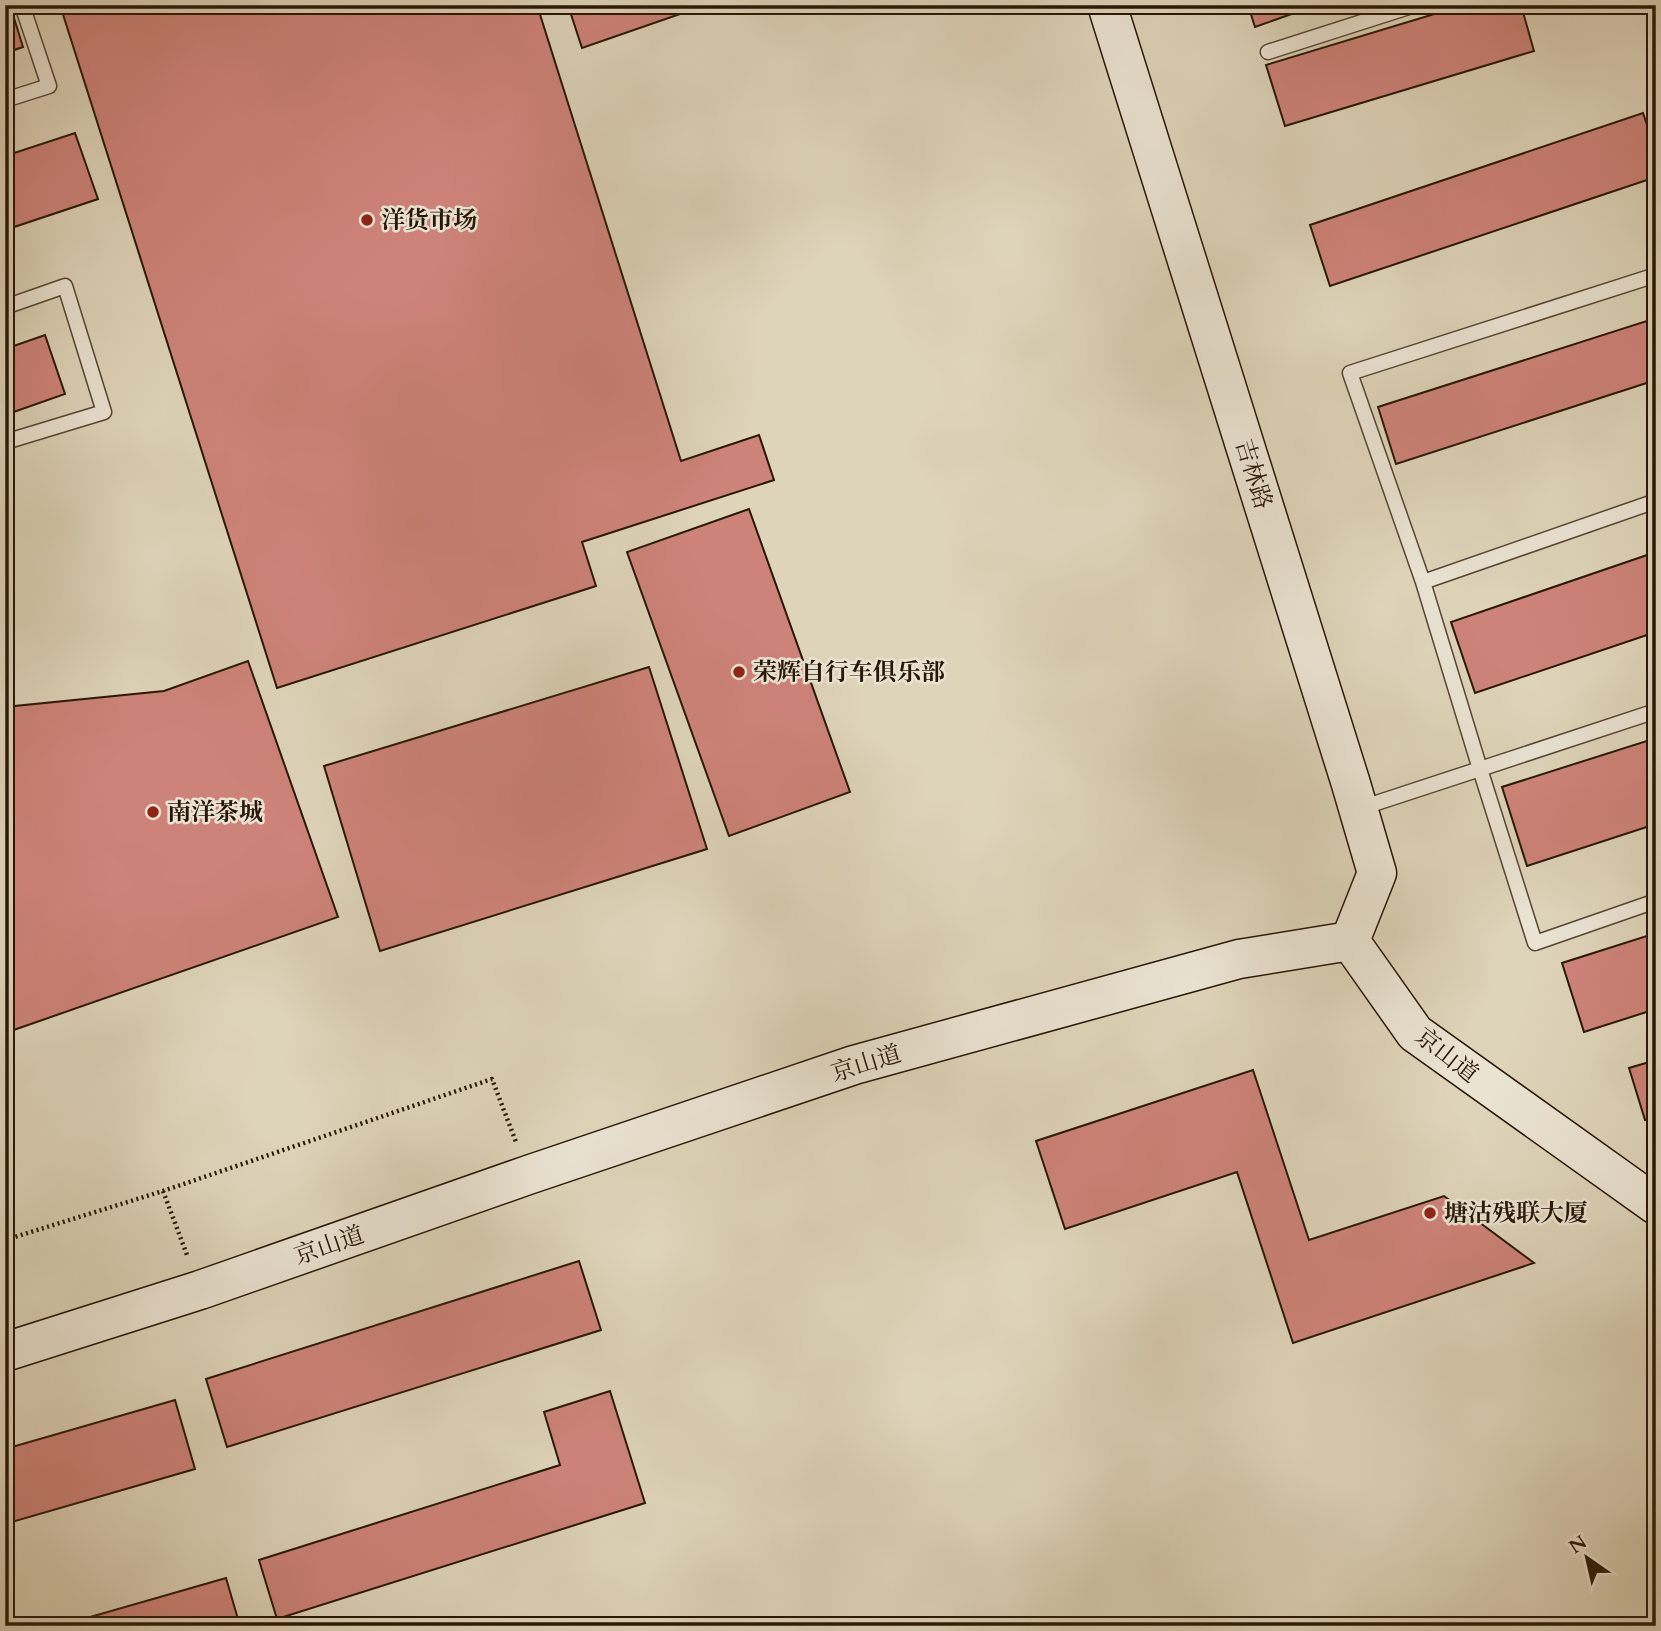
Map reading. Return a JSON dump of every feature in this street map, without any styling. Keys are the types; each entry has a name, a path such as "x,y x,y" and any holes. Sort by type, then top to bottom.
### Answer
{"street":[{"name":"吉林路","path":"1107,5 1377,873 1350,941"},
{"name":"京山道","path":"5,1352 200,1290 854,1065 1239,959 1350,941 1415,1033 1656,1205"}],"lane":[{"path":"5,100 49,86 22,5"},
{"path":"1268,52 1415,5"},
{"path":"1656,275 1350,373 1423,582 1535,943 1656,901"},
{"path":"5,307 65,286 104,412 5,442"},
{"path":"1423,582 1656,501"},
{"path":"1358,809 1656,711"}],"path":[{"path":"5,1240 163,1191 492,1079 528,1175"},
{"path":"163,1191 200,1290"}],"building":[{"path":"5,5 10,5 23,47 5,53"},
{"name":"洋货市场","path":"60,5 537,5 681,461 759,435 774,480 582,542 596,586 277,688"},
{"path":"568,5 706,5 582,48"},
{"path":"1248,5 1317,5 1255,27"},
{"path":"1464,5 1521,5 1534,51 1285,126 1266,65"},
{"path":"1643,113 1656,151 1656,177 1330,286 1310,225"},
{"path":"75,133 98,199 5,230 5,156"},
{"path":"1656,318 1656,380 1396,464 1378,407"},
{"path":"45,335 65,394 5,415 5,349"},
{"name":"荣辉自行车俱乐部","path":"749,509 850,792 729,836 627,552"},
{"path":"1656,552 1656,632 1475,693 1451,622"},
{"name":"南洋茶城","path":"248,661 338,917 5,1033 5,707 164,691"},
{"path":"649,667 707,849 380,951 324,766"},
{"path":"1656,738 1656,824 1527,866 1502,787"},
{"path":"1656,933 1656,1009 1584,1032 1562,963"},
{"path":"1656,1060 1656,1116 1645,1120 1629,1068"},
{"name":"塘沽残联大厦","path":"1253,1070 1309,1240 1444,1196 1534,1263 1293,1343 1237,1172 1065,1229 1036,1141"},
{"path":"579,1261 601,1330 227,1447 206,1379"},
{"path":"610,1391 645,1503 277,1619 259,1560 560,1465 544,1412"},
{"path":"175,1400 195,1469 5,1524 5,1449"},
{"path":"226,1578 240,1626 59,1626"}],"place":[{"name":"洋货市场","path":"367,220"},
{"name":"荣辉自行车俱乐部","path":"739,672"},
{"name":"南洋茶城","path":"153,812"},
{"name":"塘沽残联大厦","path":"1430,1213"}]}
